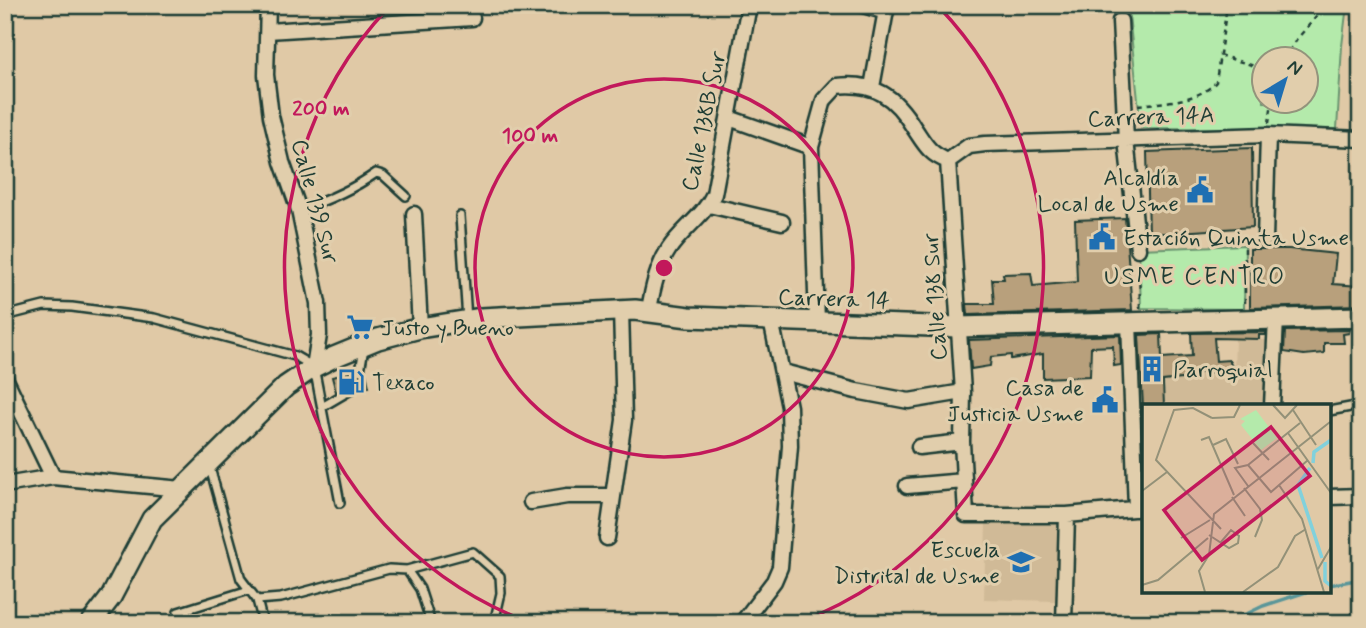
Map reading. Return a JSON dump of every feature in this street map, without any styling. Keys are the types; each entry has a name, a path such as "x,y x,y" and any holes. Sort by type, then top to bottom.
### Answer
{"street":[{"name":"Calle 139 Sur","path":"268,5 266,75 271,116 282,162 299,210 318,303 319,335 314,367"},
{"name":"Calle 138B Sur","path":"649,311 659,269 670,248 709,205 714,194 749,5"},
{"path":"863,5 886,8 872,87"},
{"path":"268,31 471,18"},
{"path":"1120,21 1126,140 1138,249"},
{"path":"817,322 811,147 824,100 837,86 856,84 872,87 898,105 925,146 935,156 948,161"},
{"path":"729,117 811,147"},
{"path":"1265,239 1268,135"},
{"name":"Carrera 14A","path":"948,161 970,146 985,144 1268,135 1361,139"},
{"name":"Calle 138 Sur","path":"948,161 963,392 962,442 966,515 1067,514"},
{"path":"709,205 782,222"},
{"path":"414,215 420,328"},
{"path":"607,538 624,420 621,310"},
{"name":"Carrera 14","path":"91,623 111,597 148,525 268,402 314,367 365,345 420,328 467,320 621,310 689,317 958,327 1361,317"},
{"path":"1272,404 1276,318"},
{"path":"742,623 774,581 780,567 790,446 789,407 771,320"},
{"path":"1064,623 1067,514 1140,508 1135,321"},
{"path":"783,372 856,391 909,401 963,392"},
{"path":"5,378 53,477"},
{"path":"919,447 962,442"},
{"path":"5,485 53,477 182,489"},
{"path":"907,486 964,481"},
{"path":"531,502 567,496 613,496"},
{"path":"1331,497 1361,496"}],"lane":[{"path":"299,210 325,201 376,173 383,175 406,197"},
{"path":"460,216 467,320"},
{"path":"5,316 44,306 153,318 284,352 314,367 340,503"},
{"path":"360,371 365,345"},
{"path":"322,407 351,390"},
{"path":"1331,411 1361,405"},
{"path":"208,464 241,579 257,600 263,623"},
{"path":"257,600 281,598 389,569 407,570 473,551 500,576 501,593 494,623"},
{"path":"407,570 420,589 431,623"},
{"path":"182,623 178,612 250,590"}],"path":[{"path":"1126,107 1178,100 1210,89 1216,82 1227,5"},
{"path":"1292,46 1317,16 1308,5"},
{"path":"1219,55 1250,64"},
{"path":"1268,135 1270,116"},
{"path":"1245,319 1245,239 1265,239"},
{"path":"1135,321 1138,249"}],"shaded area":[{"path":"1235,339 1267,340 1263,404 1165,404 1165,381 1191,378 1193,372 1234,371"},
{"name":"Escuela Distrital de Usme","path":"986,522 1059,524 1057,601 984,599"}],"green space":[{"path":"1113,5 1347,5 1337,129 1141,128 1129,15 1113,11"},
{"path":"1245,245 1244,309 1141,308 1139,249"}],"building":[{"name":"Alcaldía Local de Usme","path":"1252,148 1253,227 1149,234 1147,152"},
{"path":"1125,218 1132,310 968,315 967,304 994,304 992,279 1004,279 1003,274 1031,273 1033,286 1077,282 1075,220"},
{"path":"1250,249 1289,249 1336,254 1333,284 1360,286 1361,305 1250,308"},
{"path":"1350,330 1349,333 1343,334 1344,343 1324,343 1324,353 1304,355 1284,352 1285,331"},
{"path":"1266,332 1266,335 1259,335 1259,339 1214,338 1216,361 1229,360 1234,371 1191,373 1191,378 1163,381 1164,404 1143,404 1139,335 1161,334 1162,358 1192,356 1191,333"},
{"path":"1120,335 1121,365 1114,366 1113,346 1091,347 1090,376 1043,378 1043,354 1011,359 1011,355 991,357 990,366 971,369 969,340"},
{"name":"Texaco","path":"354,372 360,377 366,373 369,387 357,389 350,384 336,392 332,377"}],"waterway":[{"path":"1331,585 1361,579"},
{"path":"1228,623 1263,606 1303,593"}],"place":[{"name":"Alcaldía Local de Usme","path":"1200,190"},
{"name":"Estación Quinta Usme","path":"1102,237"},
{"name":"Justo y Bueno","path":"360,327"},
{"name":"Parroquial","path":"1152,369"},
{"name":"Texaco","path":"351,382"},
{"name":"Casa de Justicia Usme","path":"1105,400"},
{"name":"Escuela Distrital de Usme","path":"1021,562"}],"district":[{"name":"USME CENTRO","path":"1195,276"}]}
